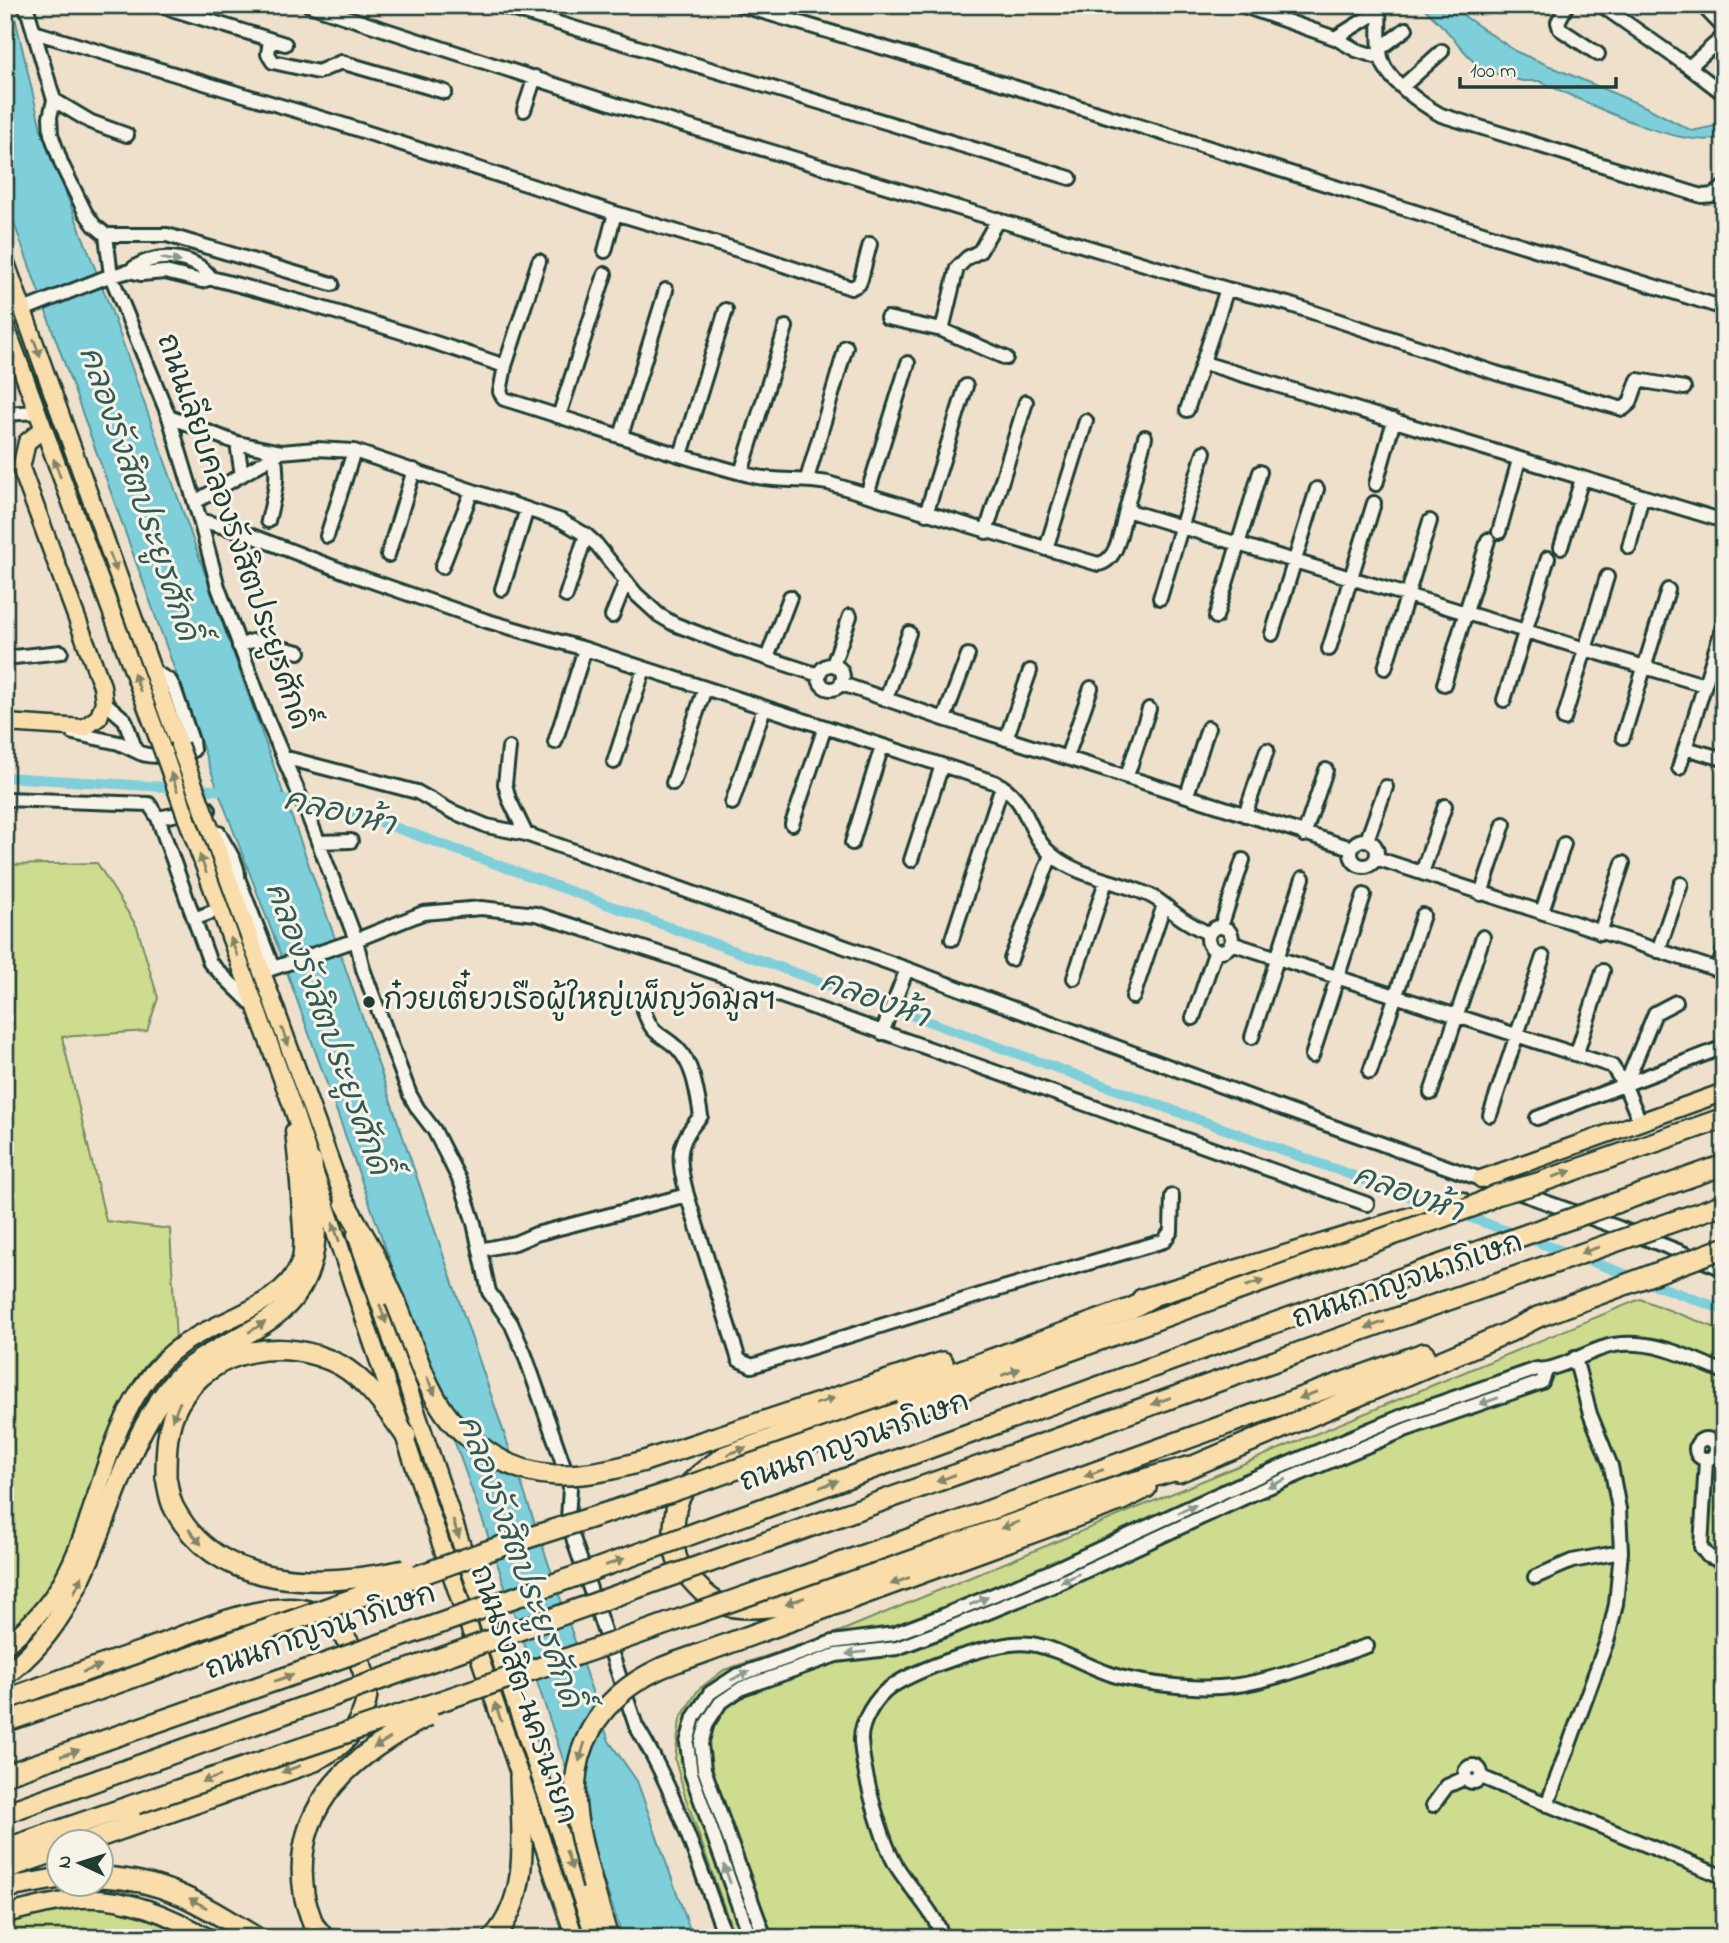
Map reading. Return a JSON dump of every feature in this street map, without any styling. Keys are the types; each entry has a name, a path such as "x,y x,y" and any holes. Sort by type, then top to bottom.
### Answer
{"highway":[{"path":"5,1723 484,1552 668,1493 901,1412 1474,1206 1496,1195 1724,1118"},
{"path":"5,1675 24,1661 51,1631 74,1594 93,1553 135,1444 150,1415 174,1382 204,1357 278,1313 300,1288 313,1256 316,1238 312,1163"},
{"name":"ถนนกาญจนาภิเษก","path":"5,1776 582,1574 1277,1322 1724,1166"},
{"path":"345,1203 372,1250 431,1387 445,1413 461,1431 499,1460 513,1467 541,1474 569,1477 603,1472 644,1461 1131,1301 1187,1287 1291,1252 1477,1197 1496,1195"},
{"name":"ถนนกาญจนาภิเษก","path":"5,1813 1339,1338 1724,1204"},
{"path":"5,1849 509,1680 1375,1379 1509,1332 1538,1317 1724,1248"},
{"path":"1152,1297 1132,1308 725,1455 698,1475 680,1497 674,1528 677,1559 695,1584 719,1604 749,1608 780,1606 1120,1486 1191,1466"},
{"path":"406,1436 374,1394 341,1366 291,1349 245,1353 215,1365 201,1375 179,1403 170,1426 166,1450 166,1477 173,1506 201,1545 238,1567 284,1578 334,1581 373,1577 484,1552"},
{"path":"608,1938 583,1849 575,1787 587,1734 599,1714 633,1683 660,1669 705,1652 1122,1500 1375,1379"},
{"path":"5,1700 243,1616 289,1607 309,1611 327,1620 344,1636 363,1665 367,1687 361,1718 342,1744 315,1761 116,1831"},
{"path":"318,1931 304,1895 302,1868 304,1840 326,1793 342,1773 375,1746 425,1717 509,1680"},
{"path":"493,1938 504,1926 515,1904 522,1868 520,1777"},
{"path":"5,1869 46,1855"},
{"path":"116,1878 138,1880 171,1889 257,1938"},
{"path":"5,1888 46,1881"}],"main road":[{"name":"ถนนรังสิต-นครนายก","path":"5,260 28,307 179,746 206,817 271,969 345,1203 596,1938"},
{"name":"ถนนรังสิต-นครนายก","path":"5,324 291,1103 575,1938"},
{"path":"5,723 84,728 99,717 103,701 102,687 21,468 27,442 43,429"},
{"path":"1481,1179 1724,1092"},
{"path":"5,1646 26,1629 48,1604 61,1583 74,1557 114,1438 152,1374 172,1352 194,1337 275,1294 289,1280 300,1259 300,1196 291,1103"},
{"path":"5,1914 54,1902 82,1899 110,1901 140,1906 164,1914 209,1938"},
{"path":"575,1938 585,1909"}],"street":[{"path":"24,5 54,100 50,117 51,134 62,165 85,212 106,234 167,235 332,284"},
{"path":"158,5 285,44"},
{"path":"309,5 642,113 1227,289 1288,304 1496,373 1623,409 1630,403 1638,380 1684,388"},
{"path":"498,5 1070,178"},
{"path":"740,5 972,74 1724,308"},
{"path":"1241,5 1335,38 1356,50 1381,53"},
{"path":"1567,5 1558,22 1560,29 1598,54"},
{"path":"1601,5 1689,66 1724,94"},
{"path":"1702,5 1724,27"},
{"path":"1335,38 1379,12 1381,53 1402,87 1428,108 1454,119 1702,196 1714,195 1724,187"},
{"path":"1381,53 1406,29"},
{"path":"34,32 341,124 851,288 859,284 870,244"},
{"path":"1689,66 1724,36"},
{"path":"270,40 268,54 272,62 318,72 341,62 444,92"},
{"path":"1402,87 1442,51"},
{"path":"524,110 535,77"},
{"path":"54,100 92,122 127,135"},
{"path":"605,251 615,213"},
{"path":"942,330 957,268 980,251 998,219"},
{"name":"ถนนเลียบคลองรังสิตประยูรศักดิ์","path":"106,234 108,277 169,417 201,520 218,587 239,646 306,810 351,941 410,1094 434,1130 461,1183 474,1223 489,1292 511,1323 565,1469 570,1488 568,1519 573,1542 636,1726 653,1752 666,1781 726,1938"},
{"path":"28,307 130,271 139,263 164,257 204,269 211,278 412,334 505,366"},
{"path":"539,261 505,366 500,392 504,399 741,473 765,478 807,479 1103,564 1113,553 1145,437"},
{"path":"559,416 605,274"},
{"path":"1187,410 1227,289"},
{"path":"621,436 666,290"},
{"path":"681,454 726,310"},
{"path":"887,318 942,330 1006,358"},
{"path":"741,473 786,327"},
{"path":"807,479 846,347"},
{"path":"867,495 908,363"},
{"path":"1204,363 1724,521"},
{"path":"926,514 967,386"},
{"path":"986,532 1026,402"},
{"path":"5,414 37,412"},
{"path":"169,417 237,443 278,454 316,449 354,451 562,521 586,535 646,605 674,624 819,675"},
{"path":"1376,484 1394,420"},
{"path":"1046,549 1086,421"},
{"path":"237,443 242,475"},
{"path":"327,536 354,451"},
{"path":"1160,598 1204,452"},
{"path":"195,502 278,454"},
{"path":"268,520 277,482 278,454"},
{"path":"1499,532 1519,460"},
{"path":"388,555 414,470"},
{"path":"1216,617 1260,472"},
{"path":"1562,547 1582,480"},
{"path":"1272,634 1317,489"},
{"path":"442,567 472,491"},
{"path":"1629,547 1642,496"},
{"path":"1329,649 1374,503"},
{"path":"502,589 527,509"},
{"path":"1126,510 1704,685"},
{"path":"201,520 242,532 351,574 487,621 585,649 1002,786 1020,802 1042,845 1051,855 1106,881 1147,894 1209,934"},
{"path":"1385,668 1430,521"},
{"path":"566,596 586,535"},
{"path":"1444,684 1488,540"},
{"path":"1504,700 1548,558"},
{"path":"1563,719 1607,577"},
{"path":"612,617 626,581"},
{"path":"1623,737 1668,590"},
{"path":"767,658 790,597"},
{"path":"833,665 850,616"},
{"path":"1679,768 1724,623"},
{"path":"886,699 909,633"},
{"path":"239,646 251,642 299,652"},
{"path":"555,742 585,649"},
{"path":"5,658 61,652"},
{"path":"944,719 968,655"},
{"path":"833,665 842,671 842,684 834,689 826,688 820,683 819,675 825,666 833,665"},
{"path":"614,762 644,669"},
{"path":"58,726 119,743 147,756 189,753 192,750 192,741 170,681 151,670"},
{"path":"1006,738 1030,671"},
{"path":"842,684 1351,848"},
{"path":"673,783 705,688"},
{"path":"1067,757 1091,688"},
{"path":"103,701 125,720 136,751"},
{"path":"732,803 764,708"},
{"path":"1127,776 1149,709"},
{"path":"792,824 825,727"},
{"path":"1187,795 1208,728"},
{"path":"852,843 882,746"},
{"path":"509,748 505,784 509,799 526,834"},
{"path":"1685,748 1724,759"},
{"path":"1245,815 1266,750"},
{"path":"283,757 417,792 451,811 487,826 526,834 1724,1269"},
{"path":"911,860 942,765"},
{"path":"1304,835 1326,770"},
{"path":"952,939 1002,786"},
{"path":"1367,840 1386,787"},
{"path":"5,799 149,804 158,818 210,963 256,1008"},
{"path":"1422,873 1445,806"},
{"path":"158,818 208,808 229,855 237,864 238,878 271,969 422,913 481,908 536,914 884,1029 1097,1109 1367,1204"},
{"path":"1481,894 1504,824"},
{"path":"1367,840 1375,846 1376,858 1367,866 1358,865 1352,859 1351,848 1357,841 1367,840"},
{"path":"318,842 351,841"},
{"path":"1542,912 1564,844"},
{"path":"1011,959 1051,855"},
{"path":"1376,858 1721,971 1724,950"},
{"path":"1221,927 1243,860"},
{"path":"1600,933 1623,863"},
{"path":"1252,1037 1303,878"},
{"path":"1074,978 1106,881"},
{"path":"1658,951 1681,884"},
{"path":"1312,1056 1364,895"},
{"path":"1133,997 1164,905"},
{"path":"194,919 220,909"},
{"path":"1370,1072 1423,915"},
{"path":"1216,927 1221,927 1230,933 1231,943 1225,950 1216,950 1209,944 1209,934 1216,927"},
{"path":"1432,1093 1483,937"},
{"path":"1231,943 1612,1066 1625,1086 1640,1122"},
{"path":"1193,1018 1216,950"},
{"path":"1490,1115 1543,957"},
{"path":"1577,1054 1603,971"},
{"path":"884,1029 905,972"},
{"path":"1625,1086 1655,1013 1676,1002"},
{"path":"644,1011 652,1030 675,1046 695,1080 701,1115 683,1139 680,1152 687,1195 739,1360 745,1365 752,1366 996,1290 1156,1245 1170,1236 1172,1196"},
{"path":"1536,1118 1724,1048"},
{"path":"480,1250 515,1243 536,1234 687,1195"},
{"path":"750,1938 691,1773 687,1743 695,1717 710,1693 736,1676 833,1642 894,1634 942,1616 1049,1572 1247,1481 1402,1416 1537,1369 1546,1371 1613,1345 1671,1349 1724,1372"},
{"path":"1547,1805 1608,1638 1616,1604 1621,1552 1619,1510 1611,1466 1590,1414 1575,1358"},
{"path":"765,1938 704,1769 701,1744 707,1723 720,1703 742,1688 836,1655 897,1648 947,1629 1055,1585 1252,1494 1407,1429 1542,1382 1546,1371"},
{"path":"1706,1438 1713,1441 1720,1450 1714,1457 1706,1460 1698,1457 1695,1449 1698,1441 1706,1438"},
{"path":"1706,1460 1701,1547 1708,1556 1724,1562"},
{"path":"1157,1522 1163,1535"},
{"path":"1535,1577 1572,1561 1621,1552"},
{"path":"942,1616 947,1629"},
{"path":"943,1938 929,1912 896,1865 865,1774 861,1737 869,1712 890,1687 952,1658 995,1647 1030,1643 1119,1676 1166,1684 1219,1687 1257,1682 1367,1646"},
{"path":"1433,1805 1451,1782 1465,1777 1465,1771 1470,1766 1476,1766 1481,1771 1481,1777 1724,1877"}],"green space":[{"path":"97,863 137,927 158,998 147,1031 62,1037 106,1221 170,1229 176,1342 139,1383 73,1549 48,1597 5,1639 5,865"},
{"path":"1640,1299 1724,1331 1724,1938 735,1938 675,1760 680,1719 698,1690 724,1670 841,1631"},
{"path":"63,1905 140,1909 201,1938 5,1938 5,1922"}],"water":[{"name":"คลองรังสิตประยูรศักดิ์","path":"5,5 9,5 14,13 41,129 110,307 342,958 609,1741 637,1781 693,1938 623,1938 484,1524 282,958 218,790 5,198"},
{"path":"1421,5 1448,5 1517,52 1648,108 1692,131 1724,124 1724,137 1705,140 1657,131 1539,81 1522,81 1480,69"}],"waterway":[{"name":"คลองห้า","path":"5,777 230,791"},
{"name":"คลองห้า","path":"273,798 350,811 1439,1207"},
{"name":"คลองห้า","path":"1458,1213 1724,1310"}],"place":[{"name":"ก๋วยเตี๋ยวเรือผู้ใหญ่เพ็ญวัดมูลฯ","path":"369,1002"}]}
